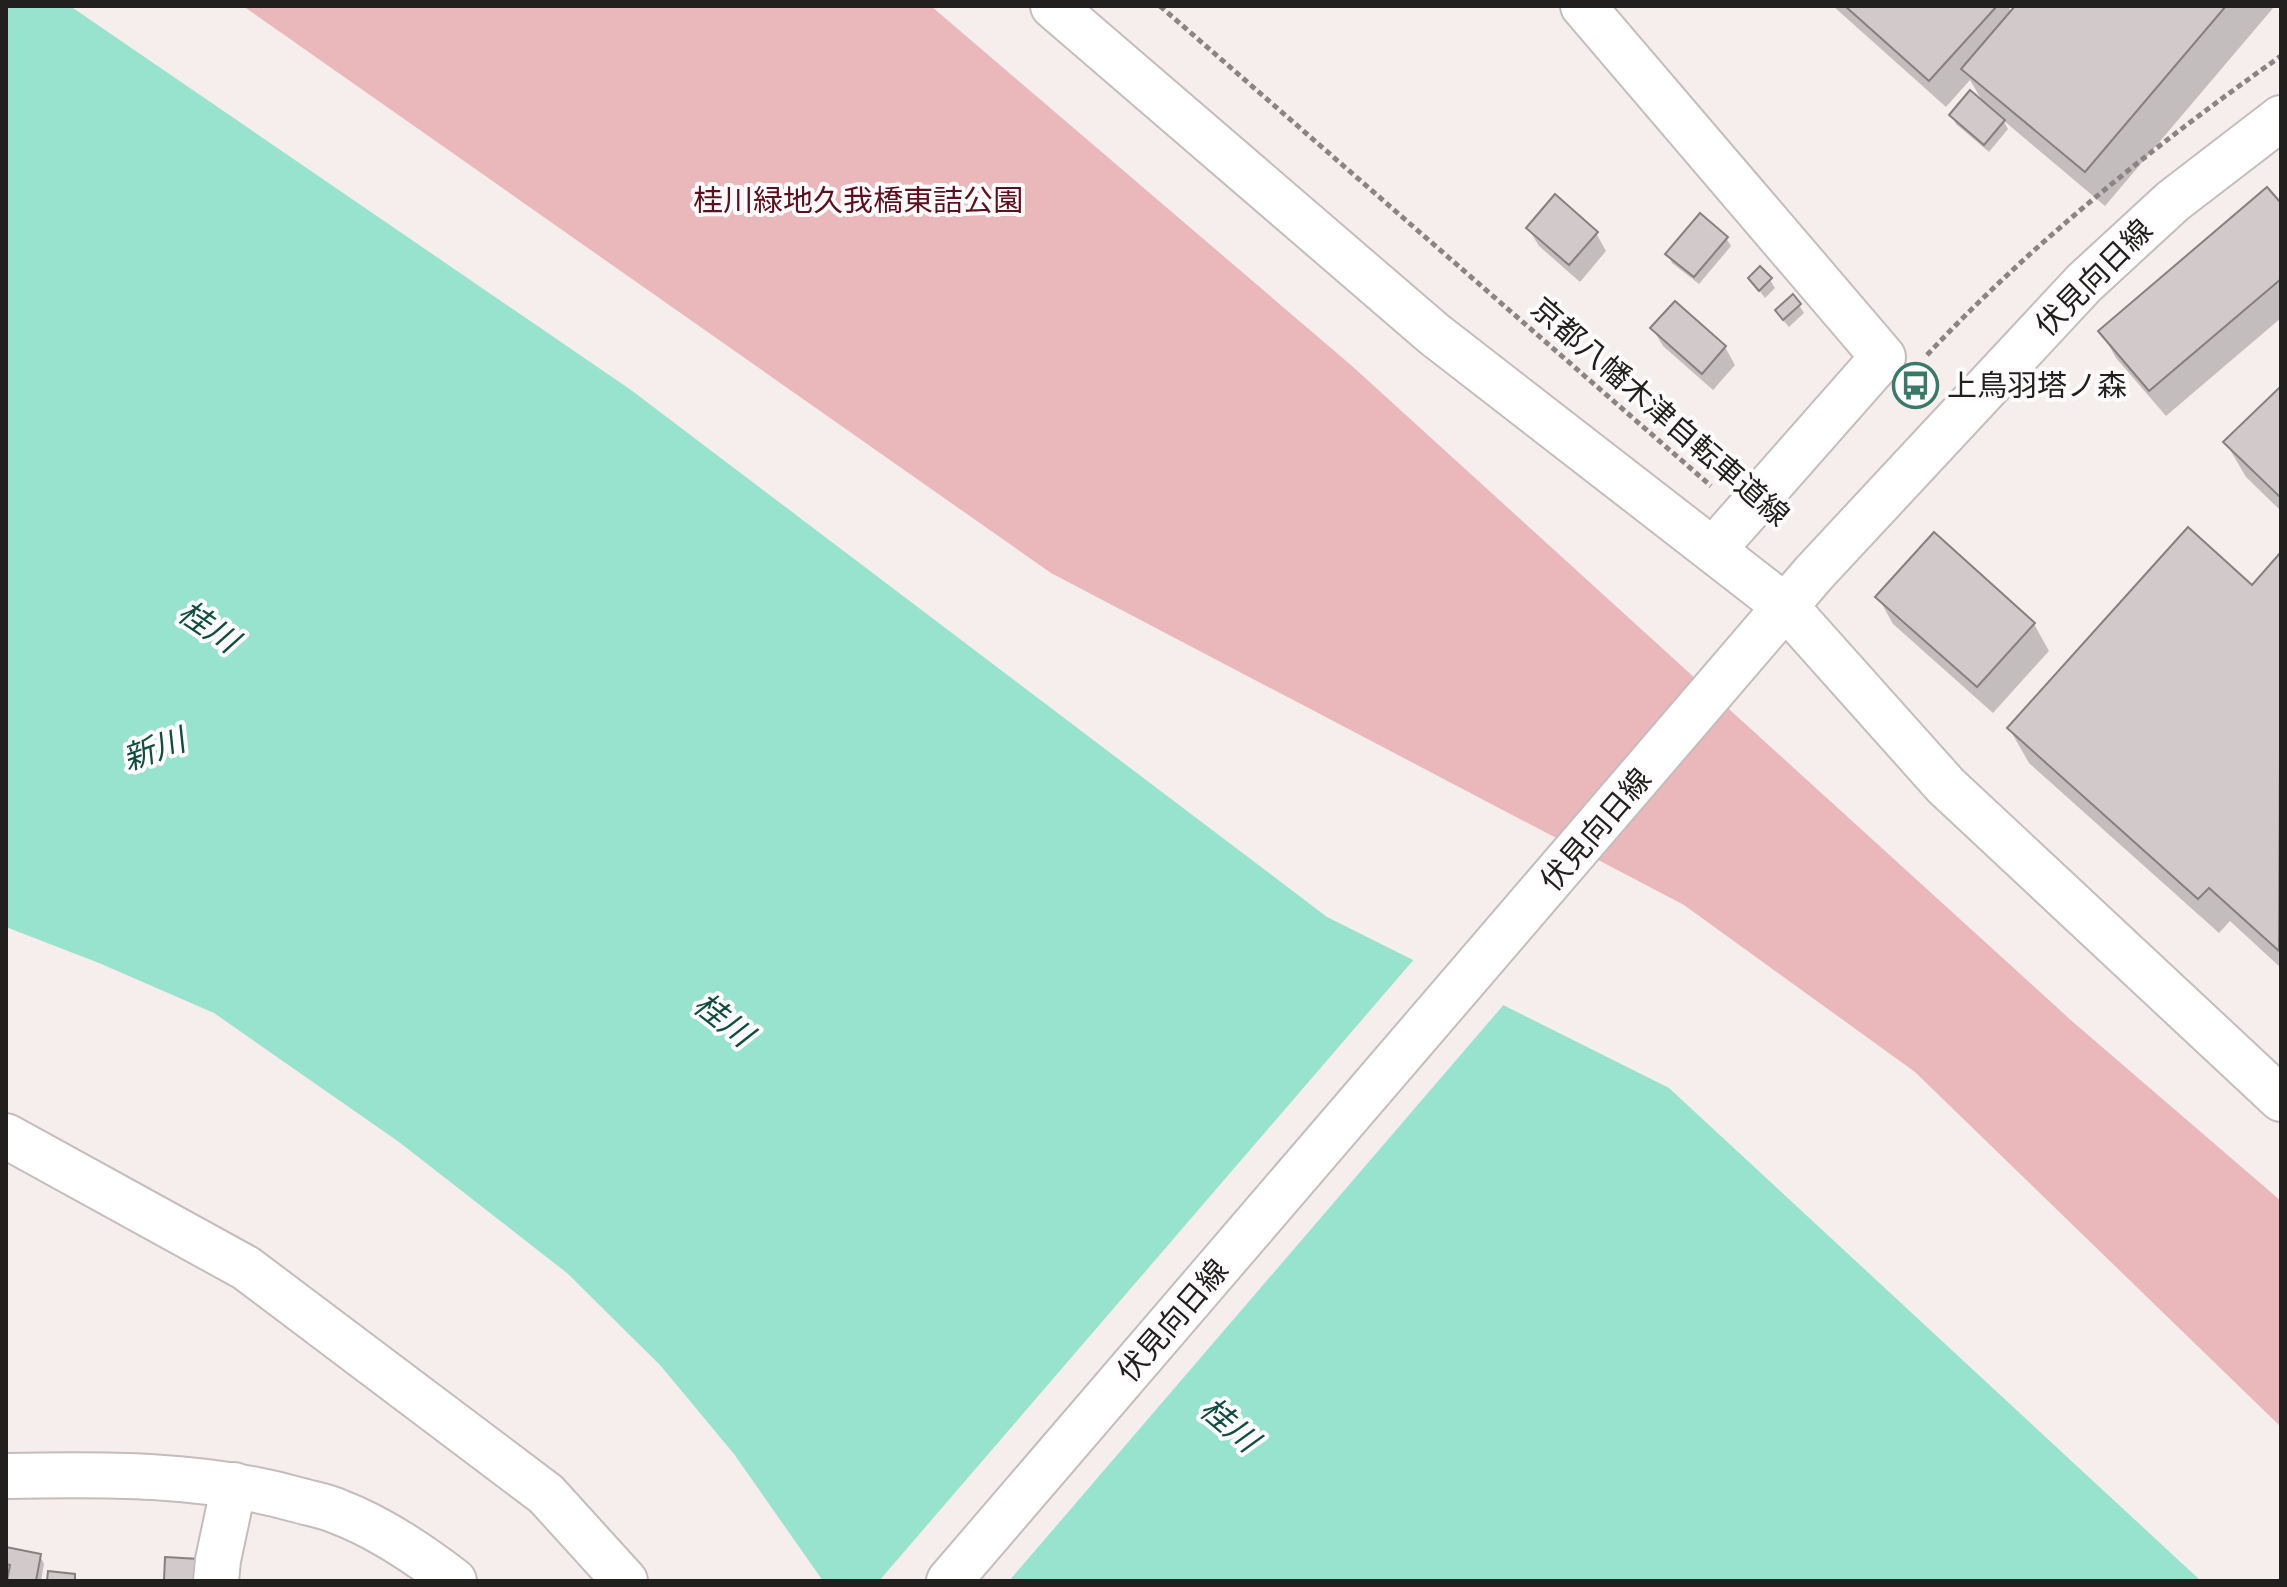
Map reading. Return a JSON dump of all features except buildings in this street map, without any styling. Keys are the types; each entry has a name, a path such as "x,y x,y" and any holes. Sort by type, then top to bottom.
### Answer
{"street":[{"path":"1053,6 1434,334 1713,550 1946,786 2281,1099"},
{"path":"1583,6 1883,357 1713,550"},
{"name":"伏見向日線","path":"949,1581 1814,573 2084,283 2173,201 2281,118"},
{"path":"6,1136 246,1268 546,1494 625,1581"},
{"path":"6,1476 163,1477 234,1485 282,1495 339,1511 415,1551 454,1581"},
{"path":"216,1581 234,1485"}],"path":[{"name":"京都八幡木津自転車道線","path":"1160,6 1745,515"},
{"path":"1917,366 1949,332 2076,214 2147,154 2281,56"}],"green space":[{"name":"桂川緑地久我橋東詰公園","path":"243,6 931,6 1352,366 2073,1022 2281,1201 2281,1427 1915,1072 1684,905 1051,573"}],"water":[{"path":"6,6 70,6 631,390 1327,917 1669,1088 2201,1581 823,1581 734,1454 660,1365 567,1273 399,1142 214,1013 6,927"}],"pier":[{"path":"1416,957 1506,1002 1009,1581 879,1581"}],"place":[{"name":"上鳥羽塔ノ森","path":"1916,386"}],"water label":[{"name":"桂川","path":"208,627"},
{"name":"新川","path":"154,750"},
{"name":"桂川","path":"723,1020"},
{"name":"桂川","path":"1229,1425"}]}
